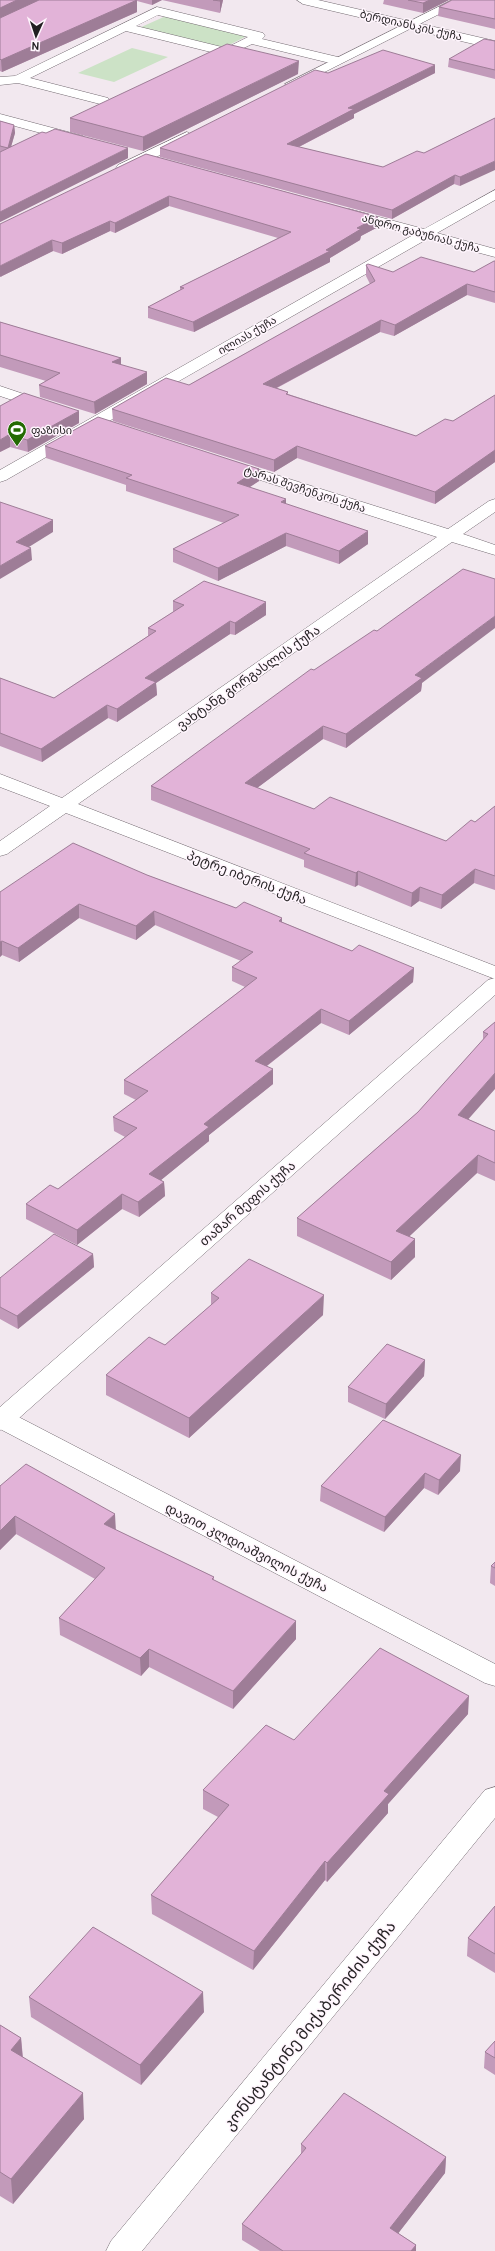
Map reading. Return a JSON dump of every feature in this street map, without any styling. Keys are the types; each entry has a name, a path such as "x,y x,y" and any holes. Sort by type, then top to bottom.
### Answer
{"street":[{"name":"ბერდიანსკის ქუჩა","path":"303,0 495,45"},
{"path":"282,88 461,0"},
{"path":"126,27 227,52 259,36 136,7"},
{"path":"0,80 18,78 157,12"},
{"path":"251,40 338,61"},
{"path":"18,78 104,101"},
{"path":"0,118 91,143"},
{"path":"110,174 200,130"},
{"path":"122,151 167,164"},
{"name":"ილიას ქუჩა","path":"0,477 495,194"},
{"name":"ანდრო გაბუნიას ქუჩა","path":"334,209 495,253"},
{"path":"0,392 117,429"},
{"name":"ტარას შევჩენკოს ქუჩა","path":"216,461 495,550"},
{"name":"ვახტანგ გორგასლის ქუჩა","path":"0,850 495,504"},
{"name":"პეტრე იბერის ქუჩა","path":"0,780 495,973"},
{"name":"თამარ მეფის ქუჩა","path":"1,1420 495,984"},
{"name":"დავით კლდიაშვილის ქუჩა","path":"1,1420 495,1676"},
{"name":"კონსტანტინე მიქაბერიძის ქუჩა","path":"122,2251 495,1798"}],"green space":[{"path":"166,16 249,35 223,48 139,28"},
{"path":"132,48 168,57 114,82 78,73"}],"building":[{"path":"0,0 17,0 0,8"},
{"path":"39,0 137,0 1,60 0,18"},
{"path":"408,0 430,0 423,3"},
{"path":"452,0 495,0 495,19 439,7"},
{"path":"484,39 495,41 495,70 449,59"},
{"path":"227,44 299,61 143,137 70,118"},
{"path":"383,50 435,65 348,108 354,109 287,144 383,167 417,151 424,153 495,118 495,161 460,177 455,175 392,210 160,148 315,70 328,73"},
{"path":"0,121 14,125 8,148 0,146"},
{"path":"55,129 128,148 0,212 0,152 42,132 46,133"},
{"path":"146,154 378,217 357,228 361,229 326,250 330,251 193,322 148,307 184,288 180,287 291,232 169,196 115,223 110,221 62,243 52,240 0,266 0,224"},
{"path":"421,257 474,272 495,261 495,292 467,284 395,325 381,320 263,384 288,392 286,394 416,436 445,419 453,421 495,395 495,450 435,492 297,446 274,460 112,409 166,378 189,385 375,281 366,265 368,264 393,272"},
{"path":"0,322 121,358 112,362 147,372 94,402 39,385 60,373 0,355"},
{"path":"24,393 79,411 27,440 10,434 0,440 0,406"},
{"path":"98,417 259,469 237,483 286,499 281,502 368,531 339,551 286,533 218,568 173,549 239,515 126,478 132,475 45,446"},
{"path":"0,502 53,520 16,542 31,548 0,566"},
{"path":"463,569 495,579 495,616 415,675 422,678 346,734 323,726 245,783 314,809 330,797 446,841 471,820 475,822 495,806 495,876 475,869 442,895 420,887 412,893 358,871 356,873 304,853 310,849 151,786 311,669 314,670 374,630 377,631"},
{"path":"204,581 266,602 235,623 230,621 145,678 156,682 117,709 107,705 41,749 0,733 0,678 54,698 156,631 148,628 184,605 173,601"},
{"path":"73,843 147,875 236,908 244,902 282,918 279,921 352,951 359,945 414,968 349,1021 321,1009 255,1061 273,1069 204,1124 209,1127 149,1174 164,1182 138,1202 122,1194 77,1230 26,1204 50,1185 58,1189 137,1128 113,1117 148,1091 124,1080 257,978 232,967 253,952 154,911 136,926 79,904 18,948 2,941 0,942 0,892"},
{"path":"495,1022 495,1073 458,1115 495,1131 495,1163 478,1155 396,1231 415,1239 391,1262 297,1218 418,1112 488,1034 483,1032"},
{"path":"54,1234 93,1254 17,1316 0,1307 0,1278"},
{"path":"249,1259 324,1295 189,1418 106,1375 149,1337 165,1345 219,1298 211,1293"},
{"path":"387,1344 425,1360 386,1404 348,1387"},
{"path":"383,1420 461,1455 439,1480 425,1473 385,1517 321,1486"},
{"path":"26,1464 115,1514 104,1524 214,1577 212,1579 296,1621 233,1691 149,1649 140,1658 59,1618 105,1568 15,1516 0,1531 0,1486"},
{"path":"495,1562 495,1568 491,1566"},
{"path":"380,1648 469,1696 384,1791 389,1794 327,1863 325,1861 254,1951 151,1895 229,1805 203,1790 266,1725 294,1740"},
{"path":"495,1906 495,1954 468,1938"},
{"path":"93,1927 203,1992 140,2065 29,1997"},
{"path":"0,2025 21,2038 11,2050 83,2093 11,2179 0,2172"},
{"path":"495,2041 495,2058 485,2052"},
{"path":"344,2093 446,2157 390,2228 416,2245 411,2251 283,2251 242,2224 306,2148 301,2144"}],"place":[{"name":"ფაზისი","path":"17,447"}]}
